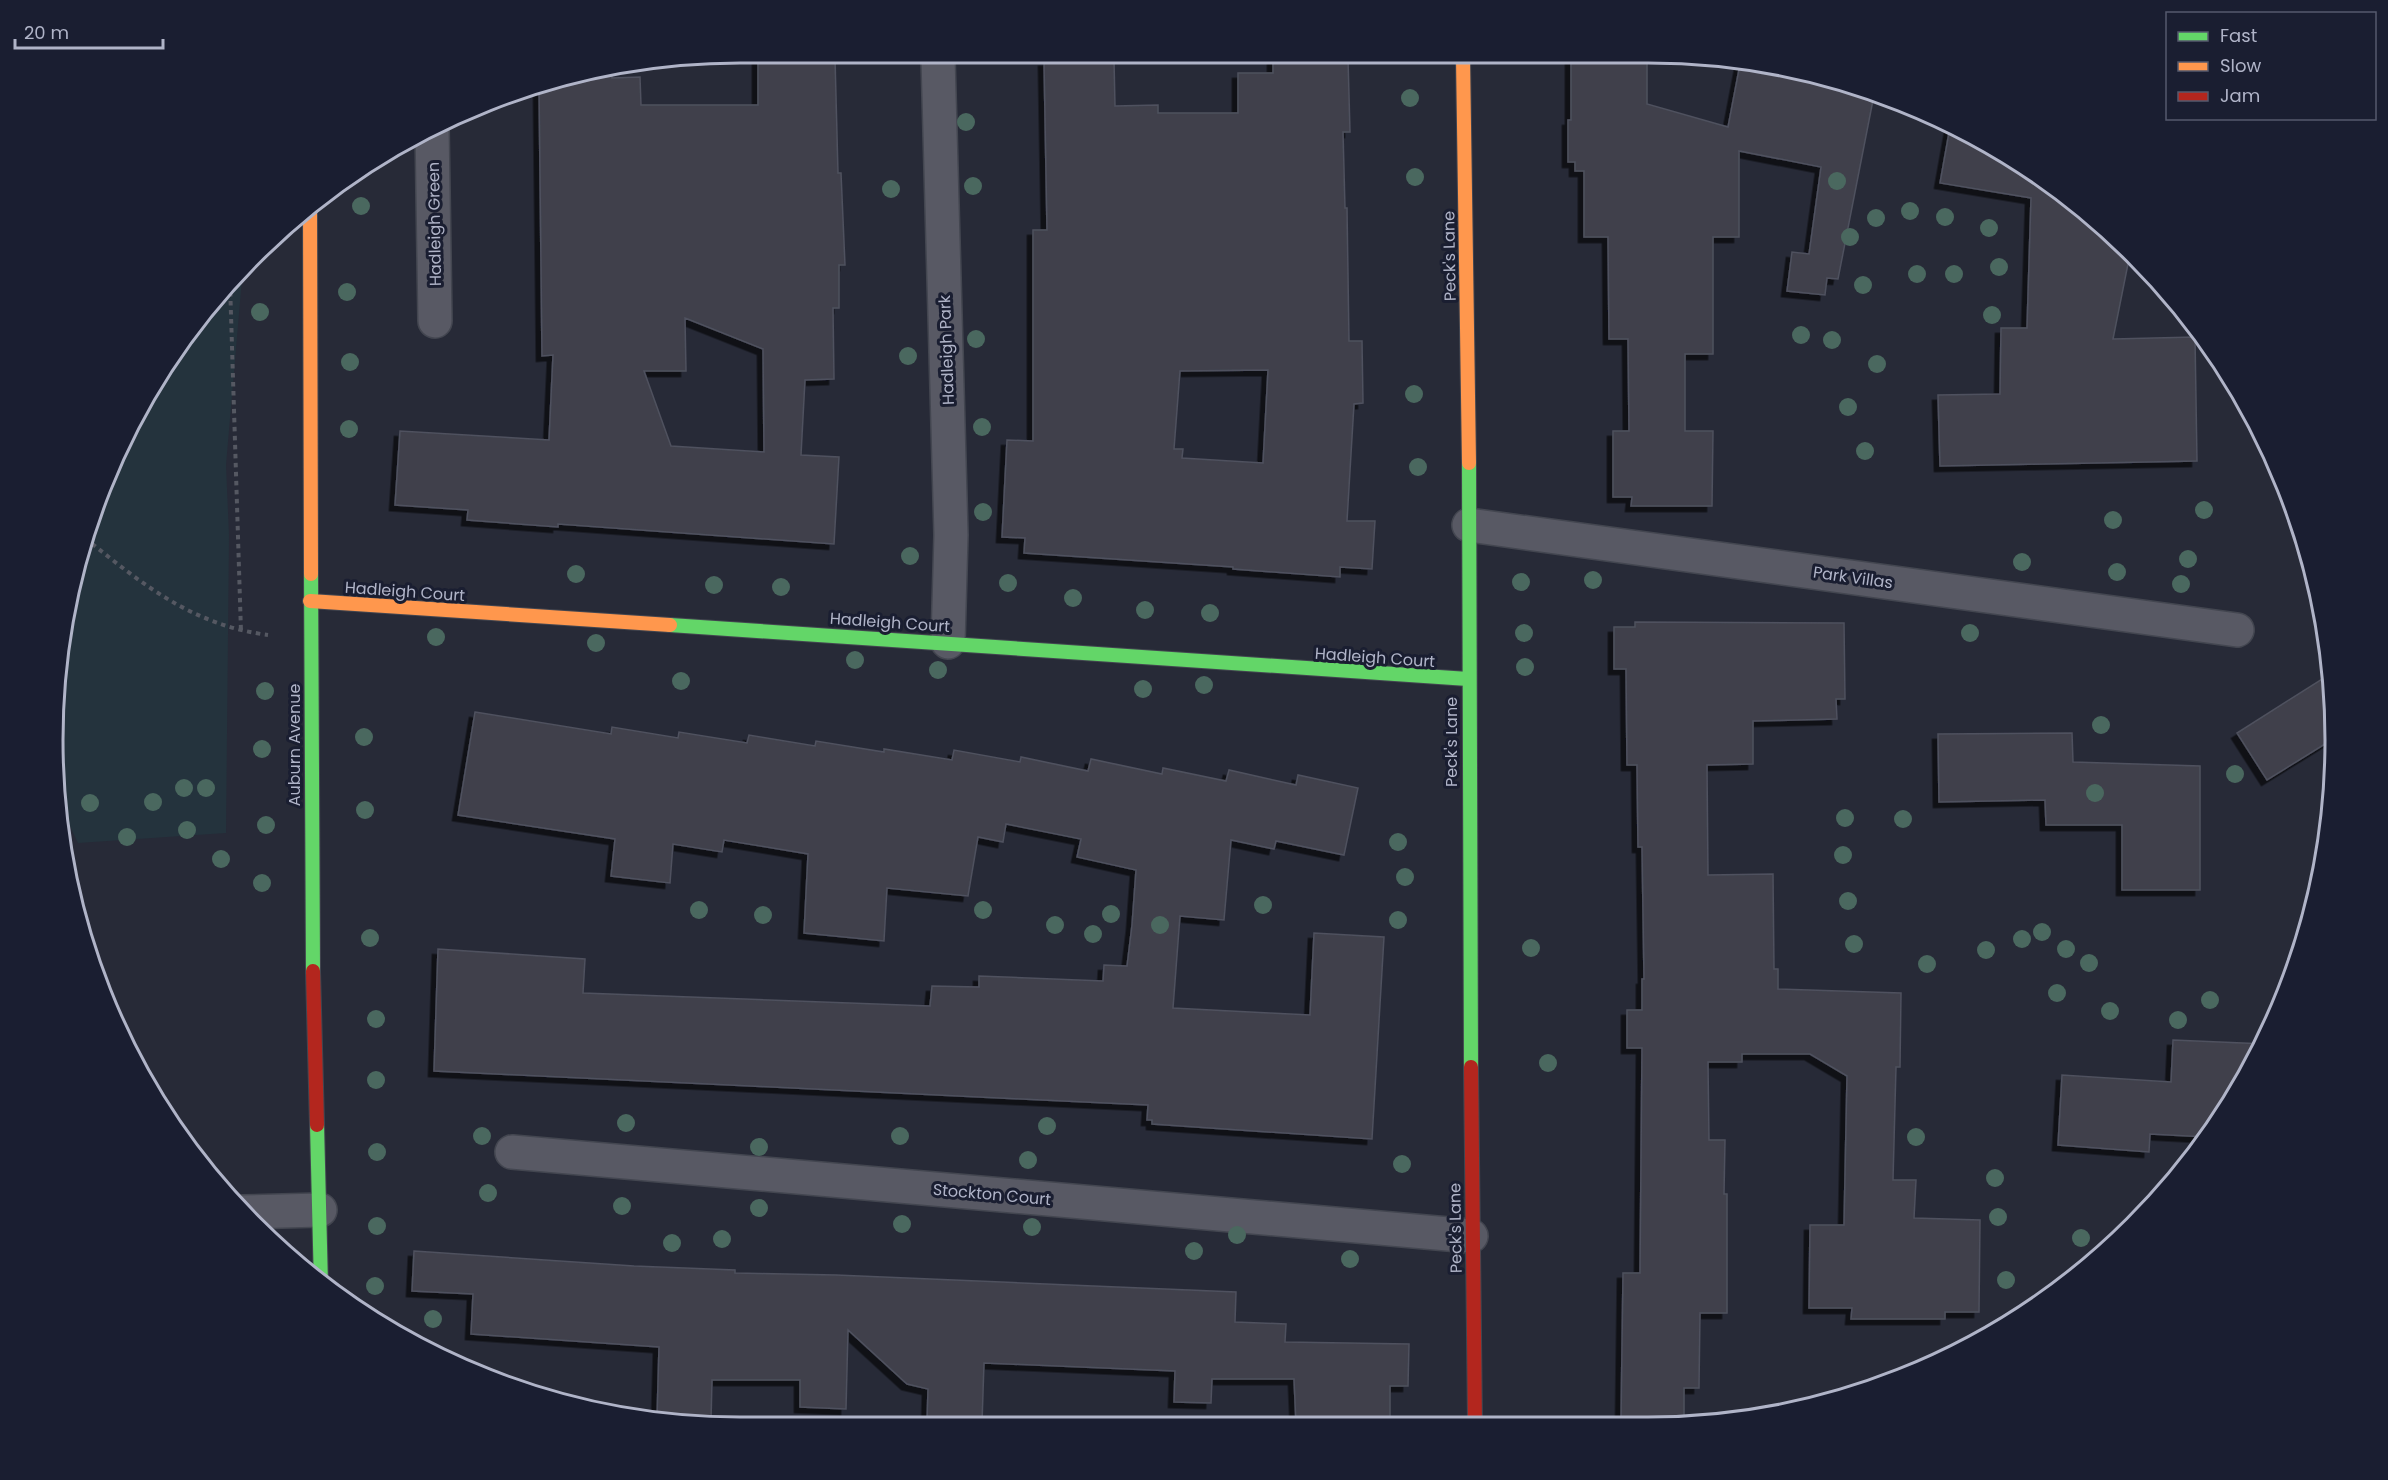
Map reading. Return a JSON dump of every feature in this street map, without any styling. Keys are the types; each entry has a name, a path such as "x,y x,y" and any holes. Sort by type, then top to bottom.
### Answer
{"street":[{"name":"Hadleigh Park","path":"938,63 951,534 948,642"},
{"name":"Peck's Lane","path":"1463,63 1469,525 1467,679 1471,1236 1475,1417"},
{"name":"Hadleigh Green","path":"432,138 435,321"},
{"name":"Auburn Avenue","path":"310,218 313,955 321,1271"},
{"name":"Park Villas","path":"1469,525 2237,630"},
{"name":"Hadleigh Court","path":"310,601 948,642 1467,679"},
{"name":"Stockton Court","path":"512,1152 1471,1236"},
{"path":"254,1212 320,1210"}],"path":[{"path":"230,295 241,632"},
{"path":"92,544 162,598 188,612 241,632 310,641"}],"shaded area":[{"path":"242,282 226,465 229,535 226,833 78,843 68,823 64,784 64,696 76,608 86,565 115,481 154,401 203,328"}],"building":[{"path":"758,63 835,63 838,173 841,173 845,265 839,265 839,308 833,308 834,379 805,380 801,455 839,457 834,544 558,524 558,527 467,520 468,510 395,505 400,431 549,440 553,355 542,356 539,94 608,76 612,75 612,78 640,77 641,105 758,105","holes":["685,318 763,349 764,452 671,446 644,371 686,371"]},
{"path":"1044,63 1114,63 1115,106 1158,105 1158,113 1238,113 1238,73 1273,73 1273,63 1348,63 1350,132 1343,132 1345,208 1347,208 1349,341 1362,341 1363,403 1354,404 1347,521 1375,521 1372,569 1340,567 1340,577 1233,569 1233,567 1024,553 1025,538 1002,537 1007,440 1033,441 1033,230 1047,230","holes":["1268,370 1263,463 1182,458 1183,449 1174,449 1180,371"]},
{"path":"1571,63 1647,63 1647,104 1728,127 1739,69 1823,86 1873,102 1838,279 1827,278 1825,295 1787,291 1792,252 1809,254 1821,167 1739,151 1739,237 1713,237 1713,354 1685,354 1685,431 1713,431 1712,506 1631,506 1632,497 1613,497 1613,431 1629,431 1628,339 1609,339 1608,237 1584,237 1584,171 1575,171 1575,162 1568,162 1568,120 1571,120"},
{"path":"1949,134 2024,177 2060,203 2127,261 2113,339 2192,337 2195,342 2197,461 1940,466 1938,395 2000,394 2001,328 2027,328 2031,198 1940,183"},
{"path":"1635,622 1844,623 1845,699 1836,699 1837,719 1753,721 1753,764 1707,765 1708,875 1773,874 1774,969 1778,969 1778,989 1901,993 1900,1067 1896,1067 1893,1180 1916,1180 1914,1218 1980,1220 1979,1312 1945,1312 1945,1319 1851,1319 1852,1308 1809,1308 1810,1225 1844,1225 1847,1076 1810,1054 1742,1054 1742,1062 1708,1062 1709,1140 1725,1140 1727,1313 1700,1313 1699,1388 1684,1388 1684,1416 1621,1417 1623,1273 1640,1273 1642,1048 1627,1048 1627,1010 1642,1010 1642,979 1644,979 1642,847 1638,847 1637,765 1627,765 1626,669 1614,669 1614,627 1635,627"},
{"path":"2322,679 2325,744 2267,780 2237,733"},
{"path":"475,712 611,734 612,727 678,738 679,732 747,743 749,735 815,746 816,741 952,760 954,750 1020,762 1021,757 1088,771 1091,759 1162,774 1163,768 1226,781 1229,770 1296,785 1298,775 1358,788 1344,855 1276,841 1274,849 1231,840 1224,920 1180,916 1173,1008 1310,1015 1314,933 1384,937 1372,1139 1152,1124 1152,1120 1147,1120 1148,1105 434,1071 438,949 585,959 583,993 930,1006 932,986 979,987 979,976 1103,981 1104,965 1127,966 1132,925 1136,870 1077,857 1081,839 1006,824 1003,842 978,837 968,896 887,888 884,941 804,933 808,854 724,840 722,852 673,844 670,883 611,876 615,839 458,815"},
{"path":"2072,733 2073,762 2200,766 2200,890 2122,890 2122,825 2046,825 2045,800 1939,802 1938,734"},
{"path":"2173,1040 2253,1043 2211,1116 2196,1136 2150,1134 2149,1152 2058,1145 2062,1075 2171,1082"},
{"path":"414,1251 634,1266 735,1270 735,1273 836,1275 1236,1292 1235,1322 1286,1324 1285,1342 1409,1344 1408,1386 1390,1386 1390,1417 1296,1417 1294,1379 1212,1379 1211,1403 1174,1402 1175,1371 984,1363 982,1417 927,1417 928,1389 907,1384 848,1330 846,1409 800,1407 800,1380 712,1380 711,1416 696,1416 657,1412 659,1347 471,1334 473,1294 412,1291"}],"traffic: fast":[{"path":"1469,463 1471,1067"},
{"path":"311,574 313,971"},
{"path":"670,625 1468,679"},
{"path":"317,1125 321,1271"}],"traffic: slow":[{"path":"1463,63 1469,463"},
{"path":"310,218 311,574"},
{"path":"310,601 670,625"}],"traffic: jam":[{"path":"313,971 317,1125"},
{"path":"1471,1067 1475,1417"}]}
